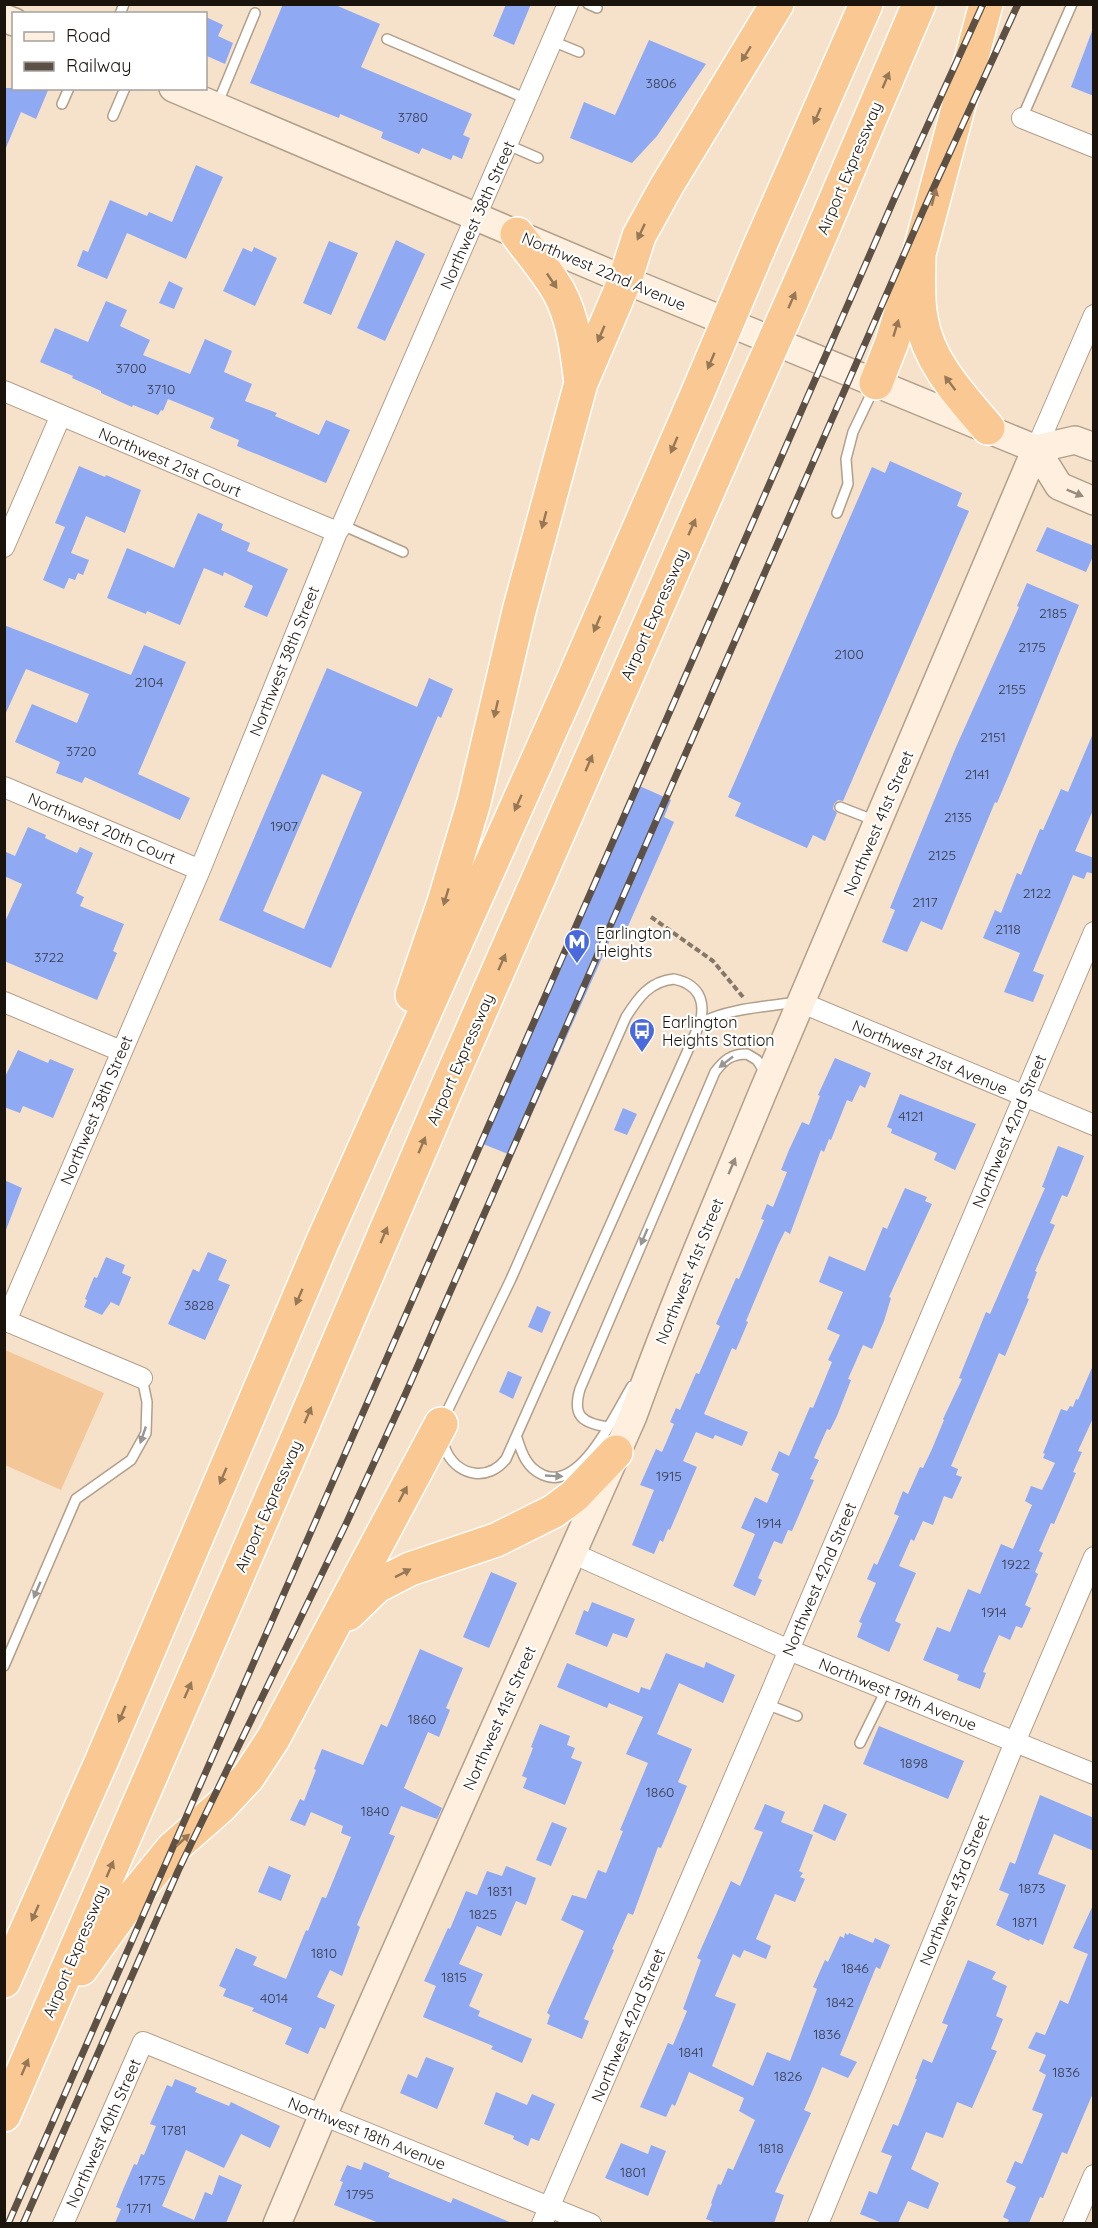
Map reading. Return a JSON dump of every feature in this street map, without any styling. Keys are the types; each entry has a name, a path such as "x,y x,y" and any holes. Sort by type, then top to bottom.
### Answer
{"highway":[{"path":"322,1243 444,902 474,802 519,611 581,383 624,280 639,236 657,202 777,4"},
{"path":"4,1981 102,1760 322,1243 573,680 866,4"},
{"name":"Airport Expressway","path":"4,2115 445,1092 806,269 919,4"},
{"path":"876,383 892,342 919,254 986,4"},
{"path":"517,234 552,281 568,312 581,383"},
{"path":"919,254 921,319 928,342 947,380 988,428"},
{"path":"45,2019 133,1897 172,1849 221,1806 248,1777 273,1739 441,1424"},
{"path":"316,1656 347,1615 377,1586 410,1569 496,1540 554,1512 574,1496 612,1439"}],"main road":[{"name":"Northwest 22nd Avenue","path":"178,90 624,280 1036,449"},
{"path":"1094,447 1075,440 1036,449 1059,486 1094,501"},
{"name":"Northwest 41st Street","path":"277,2223 572,1553 612,1439 633,1416 661,1336 800,1002 1036,449"}],"street":[{"name":"Northwest 38th Street","path":"5,1321 200,870 339,528 568,4"},
{"path":"1022,118 1094,147"},
{"name":"Northwest 41st Street","path":"1036,449 1094,315"},
{"name":"Northwest 21st Court","path":"4,391 339,528"},
{"path":"4,547 61,416"},
{"name":"Northwest 20th Court","path":"4,787 200,870"},
{"name":"Northwest 42nd Street","path":"546,2215 1094,933"},
{"path":"4,1002 121,1051"},
{"name":"Northwest 21st Avenue","path":"800,1002 1094,1125"},
{"path":"5,1321 142,1378"},
{"name":"Northwest 19th Avenue","path":"572,1553 789,1650 1094,1774"},
{"name":"Northwest 43rd Street","path":"818,2223 1015,1742 1094,1557"},
{"name":"Northwest 18th Avenue","path":"142,2042 323,2115 546,2215 591,2223"},
{"name":"Northwest 40th Street","path":"63,2223 142,2042"},
{"path":"1073,2223 1094,2175"}],"lane":[{"path":"1022,118 1072,4"},
{"path":"216,106 255,13"},
{"path":"387,39 527,99"},
{"path":"552,41 579,52"},
{"path":"62,104 68,90"},
{"path":"113,116 124,90"},
{"path":"508,145 538,158"},
{"path":"837,513 848,484 846,459 853,432 876,383"},
{"path":"339,528 403,552"},
{"path":"840,807 878,822"},
{"path":"664,980 683,981 699,993 703,1011 700,1023 517,1438 500,1467 492,1472 473,1473 455,1464 447,1454 442,1442 441,1424 511,1279 626,1017 634,1003 651,986 664,980"},
{"path":"700,1023 717,1015 800,1002"},
{"path":"612,1439 581,1417 577,1409 580,1389 715,1072 730,1056 747,1054 757,1060 768,1080"},
{"path":"4,1666 76,1499 131,1460 146,1433 147,1402 142,1378"},
{"path":"517,1438 526,1462 535,1471 555,1478 565,1476 580,1465 598,1444 612,1439"},
{"path":"860,1743 886,1690"},
{"path":"766,1704 797,1716"}],"path":[{"path":"651,917 713,961 754,1009"}],"shaded area":[{"path":"5,1350 104,1393 61,1490 5,1465"}],"building":[{"path":"283,4 333,4 380,24 361,67 472,114 463,135 470,138 462,159 453,155 451,160 422,148 419,154 381,138 383,132 340,114 339,118 250,83"},
{"path":"506,4 531,4 514,45 493,36"},
{"path":"207,17 223,25 218,36 233,43 225,64 207,56"},
{"path":"1092,31 1094,31 1094,96 1071,87"},
{"path":"649,40 706,64 657,136 632,163 570,138 584,102 615,115"},
{"path":"4,88 48,90 36,119 21,112 5,150"},
{"path":"196,165 223,177 186,259 127,233 107,279 77,266 83,250 88,252 110,200 147,216 149,212 172,222"},
{"path":"396,240 425,254 385,341 357,328"},
{"path":"329,241 358,253 331,315 303,303"},
{"path":"254,247 277,258 255,306 223,291 243,248 252,252"},
{"path":"169,281 183,288 174,309 159,303"},
{"path":"106,301 127,310 120,326 150,340 143,355 190,374 205,339 232,351 224,372 252,384 245,401 277,413 275,416 319,435 326,420 350,430 326,483 237,446 239,440 210,428 214,418 168,399 163,411 161,410 158,415 133,405 132,407 72,378 73,376 40,362 55,328 88,342"},
{"path":"890,461 962,493 957,506 969,511 843,801 838,800 834,804 833,809 837,813 825,841 813,835 807,848 735,816 741,803 728,797 872,467 885,473"},
{"path":"79,466 141,490 125,533 86,516 71,553 89,560 83,575 78,573 75,580 69,578 64,589 43,580 65,527 55,523"},
{"path":"198,513 223,524 221,530 250,543 247,551 288,569 267,617 244,607 253,586 224,572 223,576 204,568 180,625 107,598 127,548 174,568"},
{"path":"1047,527 1094,546 1094,554 1086,572 1036,551"},
{"path":"1027,583 1079,605 942,930 921,921 907,952 882,942 895,910 890,908 956,747 1019,607 1017,606"},
{"path":"4,625 131,675 144,645 186,662 138,774 190,798 180,820 85,777 82,783 56,773 60,762 15,742 32,704 77,723 89,694 26,669 4,717"},
{"path":"327,668 417,707 429,678 453,689 441,718 438,716 331,968 219,920","holes":["322,774 362,792 304,929 263,911"]},
{"path":"1094,731 1094,808 1075,851 1094,858 1094,874 1087,872 1084,879 1073,875 1033,971 1044,975 1033,1002 1004,992 1020,953 983,938 995,910 1001,913 1017,873 1021,875 1040,829 1043,830 1061,789 1068,792"},
{"path":"635,784 671,800 664,817 674,822 625,933 615,929 513,1156 478,1142"},
{"path":"28,827 77,853 80,847 93,853 76,893 84,897 80,906 124,924 113,951 117,953 97,1000 4,961 4,924 22,884 4,876 4,851 15,856"},
{"path":"18,1050 48,1063 50,1059 74,1069 53,1118 23,1106 20,1113 4,1107 4,1079"},
{"path":"835,1058 871,1073 865,1088 860,1085 852,1102 847,1100 831,1140 829,1139 824,1152 821,1150 790,1234 785,1231 778,1245 736,1350 732,1348 704,1414 748,1432 742,1446 715,1435 713,1439 696,1432 683,1461 697,1467 670,1530 668,1529 663,1542 660,1540 654,1554 632,1545 654,1490 640,1485 656,1449 662,1452 674,1424 670,1422 676,1408 680,1410 696,1373 699,1374 720,1326 716,1324 736,1278 739,1279 764,1220 761,1219 767,1204 773,1207 787,1172 781,1170 789,1150 802,1122 809,1125 820,1096 818,1095"},
{"path":"900,1094 976,1124 955,1170 934,1160 937,1153 891,1133 892,1129 887,1127"},
{"path":"623,1108 637,1114 627,1135 614,1130"},
{"path":"1058,1146 1084,1156 1067,1197 1062,1195 1050,1223 1055,1225 1035,1271 1037,1272 1027,1298 1029,1299 1005,1356 999,1353 951,1466 958,1469 956,1475 962,1477 952,1499 944,1496 933,1525 923,1521 914,1541 911,1539 899,1566 916,1573 895,1621 901,1624 889,1652 857,1637 862,1623 859,1622 876,1583 867,1579 874,1563 877,1565 899,1516 894,1514 903,1491 908,1494 920,1467 923,1468 932,1449 962,1379 959,1378 986,1312 990,1314 1045,1188 1042,1187"},
{"path":"4,1180 22,1188 6,1230 4,1230"},
{"path":"905,1188 927,1197 925,1201 932,1204 889,1297 891,1298 884,1321 872,1349 863,1345 848,1379 851,1380 837,1416 830,1430 827,1429 814,1458 819,1460 810,1479 814,1480 792,1531 788,1530 782,1544 774,1541 758,1578 762,1580 755,1596 733,1586 755,1534 741,1528 755,1497 767,1503 779,1474 771,1470 779,1451 789,1456 810,1407 813,1408 832,1362 828,1360 840,1335 827,1329 843,1292 819,1282 829,1256 865,1271 883,1227 887,1229"},
{"path":"208,1252 227,1260 218,1280 230,1285 205,1340 168,1324 193,1269 199,1272"},
{"path":"106,1257 125,1265 122,1273 131,1277 119,1306 111,1302 102,1315 84,1307 94,1277 97,1278"},
{"path":"537,1306 551,1312 542,1333 528,1327"},
{"path":"1094,1363 1094,1416 1078,1451 1082,1452 1073,1472 1076,1473 1054,1524 1051,1523 1039,1551 1043,1553 1035,1572 1038,1574 1025,1605 1031,1608 1022,1628 1016,1626 1010,1640 999,1635 983,1672 986,1673 980,1689 957,1680 959,1675 923,1660 937,1627 950,1632 968,1589 980,1594 1001,1544 1013,1549 1032,1505 1025,1501 1031,1486 1042,1490 1055,1463 1043,1458 1045,1454 1043,1453 1061,1409 1067,1411 1070,1406 1073,1407"},
{"path":"508,1371 522,1377 513,1399 499,1392"},
{"path":"491,1572 517,1583 489,1648 463,1637"},
{"path":"592,1602 635,1619 627,1638 613,1633 607,1647 575,1634 584,1610 588,1612"},
{"path":"420,1649 463,1668 446,1708 450,1710 439,1737 428,1732 404,1788 442,1808 437,1819 401,1806 389,1834 395,1836 357,1925 360,1927 342,1976 330,1970 317,1997 335,2005 325,2029 320,2027 308,2054 285,2044 292,2028 252,2011 254,2008 223,1996 226,1989 219,1986 236,1948 257,1957 253,1965 286,1979 322,1897 326,1898 351,1837 341,1833 343,1826 311,1812 305,1826 290,1820 300,1799 304,1801 322,1749 363,1765 381,1724 387,1727"},
{"path":"666,1653 704,1668 706,1662 735,1675 723,1703 679,1683 657,1734 692,1749 678,1782 687,1786 661,1848 658,1847 633,1915 628,1913 612,1949 614,1950 584,2019 589,2021 582,2039 547,2024 550,2015 547,2013 584,1931 561,1920 572,1895 586,1899 598,1870 606,1873 623,1831 620,1830 648,1763 626,1754 643,1717 609,1703 607,1708 557,1687 567,1663 639,1693 641,1687 650,1690"},
{"path":"540,1724 570,1736 567,1745 575,1748 571,1758 582,1762 565,1805 523,1788 527,1778 522,1776"},
{"path":"879,1726 964,1761 948,1799 863,1764"},
{"path":"1040,1795 1094,1818 1094,1851 1054,1834 1038,1874 1066,1885 1043,1945 1030,1939 1029,1941 996,1925 1009,1894 999,1890 1010,1862 1015,1864"},
{"path":"765,1804 785,1812 781,1822 813,1835 799,1871 803,1873 800,1877 805,1879 795,1902 775,1894 756,1939 771,1946 766,1959 744,1950 740,1958 733,1954 715,1996 736,2004 712,2066 753,2086 767,2052 790,2061 817,1989 813,1987 825,1960 828,1962 840,1936 844,1938 845,1933 848,1935 849,1933 873,1943 875,1938 890,1945 880,1969 876,1967 840,2055 857,2062 848,2078 822,2067 804,2110 811,2113 775,2192 784,2195 774,2223 716,2223 706,2219 718,2184 721,2185 728,2168 733,2170 755,2120 739,2111 744,2098 689,2072 675,2106 672,2104 666,2117 640,2107 668,2043 673,2045 687,2011 683,2009 701,1960 697,1958 731,1881 740,1886 763,1832 754,1829"},
{"path":"824,1804 847,1814 835,1841 813,1831"},
{"path":"552,1822 567,1828 551,1866 536,1860"},
{"path":"269,1866 291,1875 281,1901 258,1892"},
{"path":"506,1866 536,1878 526,1905 516,1901 501,1936 477,1926 459,1964 483,1974 469,2006 480,2011 478,2016 532,2039 522,2063 491,2049 493,2046 423,2017 436,1986 424,1981 466,1891 477,1895 487,1871 502,1876"},
{"path":"1094,1903 1093,2093 1067,2154 1062,2152 1043,2198 1040,2197 1029,2223 1007,2223 1009,2220 1003,2217 1016,2187 1006,2182 1015,2161 1022,2164 1043,2114 1032,2110 1046,2075 1039,2071 1046,2055 1028,2048 1036,2032 1045,2035 1060,2000 1068,2004 1088,1954 1073,1948"},
{"path":"968,1960 996,1972 992,1979 1007,1986 996,2016 1003,2019 991,2049 997,2051 972,2108 957,2102 943,2138 926,2132 911,2169 939,2183 928,2209 908,2201 898,2223 882,2223 860,2214 869,2191 877,2194 892,2156 881,2152 893,2124 898,2126 923,2059 932,2063 948,2025 942,2023"},
{"path":"426,2057 454,2068 437,2109 400,2093 408,2074 417,2078"},
{"path":"175,2079 197,2088 195,2092 229,2106 231,2102 280,2126 270,2148 241,2134 224,2168 186,2150 162,2206 194,2220 205,2192 212,2195 219,2175 242,2185 226,2223 115,2223 121,2209 116,2207 122,2192 134,2164 137,2165 141,2154 144,2155 156,2126 150,2124 167,2085 172,2087"},
{"path":"496,2092 527,2105 532,2094 555,2104 539,2141 531,2138 528,2146 513,2139 514,2136 484,2124"},
{"path":"621,2143 648,2154 651,2145 666,2151 648,2196 605,2178"},
{"path":"364,2162 390,2173 388,2177 451,2203 453,2198 512,2223 379,2223 334,2205 347,2165 361,2170"}],"railway":[{"path":"8,2224 895,197 983,4"},
{"path":"23,2224 178,1871 346,1524 405,1395 923,211 1018,4"}],"place":[{"name":"Earlington Heights","path":"577,965"},
{"name":"Earlington Heights Station","path":"642,1054"}]}
